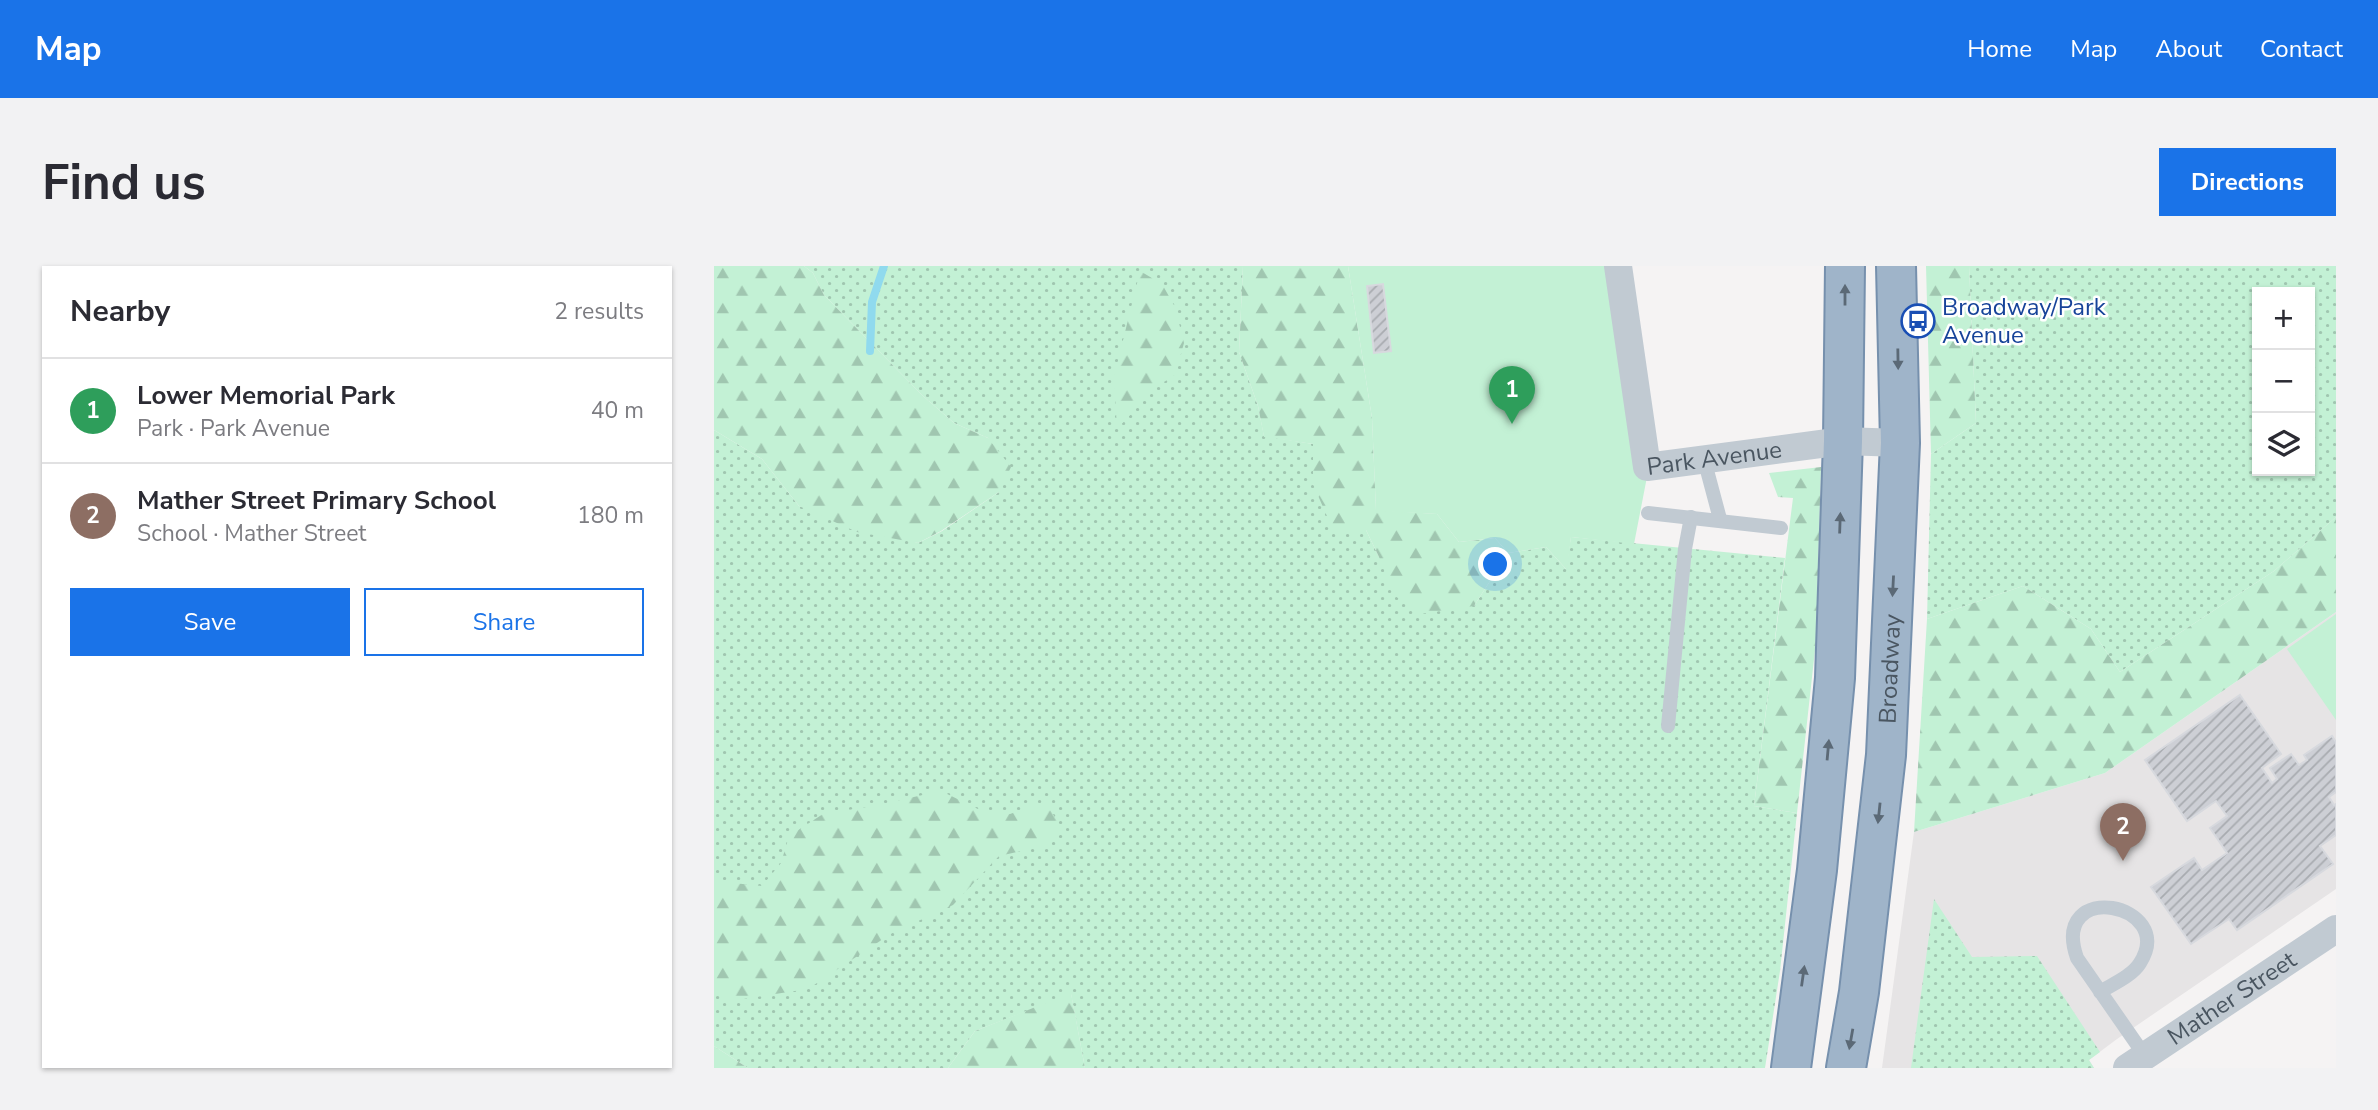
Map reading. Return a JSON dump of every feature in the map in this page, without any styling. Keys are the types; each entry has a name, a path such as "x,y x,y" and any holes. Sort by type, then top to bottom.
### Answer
{"highway":[{"path":"1791,1068 1817,870 1835,678 1843,441 1845,266"},
{"name":"Broadway","path":"1846,1068 1859,992 1885,755 1900,443 1896,266"}],"street":[{"name":"Park Avenue","path":"1618,266 1647,467 1843,441 1900,443"},
{"name":"Mather Street","path":"2136,1062 2336,929"}],"lane":[{"path":"1704,459 1720,519"},
{"path":"1648,513 1720,519 1781,528"},
{"path":"1668,726 1685,549 1691,517"},
{"path":"2100,992 2131,973 2140,963 2145,951 2144,928 2127,911 2101,907 2090,910 2076,923 2072,944 2077,958 2100,992 2136,1062"}],"shaded area":[{"path":"2336,612 2336,889 2117,1039 2089,1060 2094,1068 1882,1068 1914,832 2105,773"}],"green space":[{"path":"714,266 804,266 813,273 824,295 923,396 954,423 988,438 1011,467 999,492 918,543 857,532 799,506 762,459 714,430"},
{"path":"804,266 1243,266 1239,352 1258,406 1264,436 1313,444 1313,484 1366,530 1379,557 1474,606 1508,553 1546,547 1566,569 1571,537 1785,558 1754,806 1797,813 1780,971 1765,1068 1085,1068 1071,994 975,1031 948,1068 748,1068 714,1046 714,430 762,459 799,506 918,543 942,531 999,492 988,438 954,423 923,396 824,295 813,273"},
{"path":"1243,266 1348,266 1372,418 1376,510 1437,514 1459,542 1495,538 1508,553 1474,606 1420,614 1394,595 1366,530 1333,530 1313,484 1313,444 1264,437 1258,406 1239,352"},
{"path":"1348,266 1625,266 1652,430 1646,482 1634,544 1571,537 1567,570 1546,547 1508,553 1495,538 1459,542 1437,514 1376,511 1372,418"},
{"path":"1926,266 1969,266 1976,423 1931,454"},
{"path":"1969,266 2336,266 2336,517 2274,571 2120,672 2091,629 2023,586 1927,619 1931,454 1976,423"},
{"path":"1140,271 1162,284 1175,307 1184,343 1175,375 1156,387 1117,429 1114,377"},
{"path":"1821,467 1816,641 1797,813 1754,806 1793,498 1778,497 1769,473"},
{"path":"2336,517 2336,612 2105,773 1914,832 1927,619 2023,586 2091,629 2120,672 2274,571"},
{"path":"2336,614 2336,720 2287,649"},
{"path":"941,791 980,810 1010,814 1045,802 1060,825 1048,845 999,856 953,905 892,933 808,989 724,1002 714,981 714,881 762,886 781,863 789,836 823,814"},
{"path":"1934,899 1972,957 2037,956 2100,1052 2089,1060 2094,1068 1911,1068"},
{"path":"1071,993 1085,1068 948,1068 975,1031"},
{"path":"714,1046 748,1068 714,1068"}],"building":[{"path":"1383,284 1391,351 1374,353 1367,286"},
{"path":"2240,695 2281,754 2262,768 2272,783 2277,779 2270,768 2291,754 2299,765 2307,760 2304,755 2332,736 2336,742 2336,792 2329,797 2334,805 2336,804 2336,835 2320,846 2333,864 2237,930 2229,919 2191,944 2151,887 2194,858 2202,870 2227,853 2210,828 2227,816 2216,801 2187,821 2145,760"}],"waterway":[{"path":"870,351 872,302 884,266"}],"place":[{"name":"Broadway/Park Avenue","path":"1918,321"},
{"name":"Lower Memorial Park","path":"1512,424"},
{"name":"Mather Street Primary School","path":"2123,861"}]}
